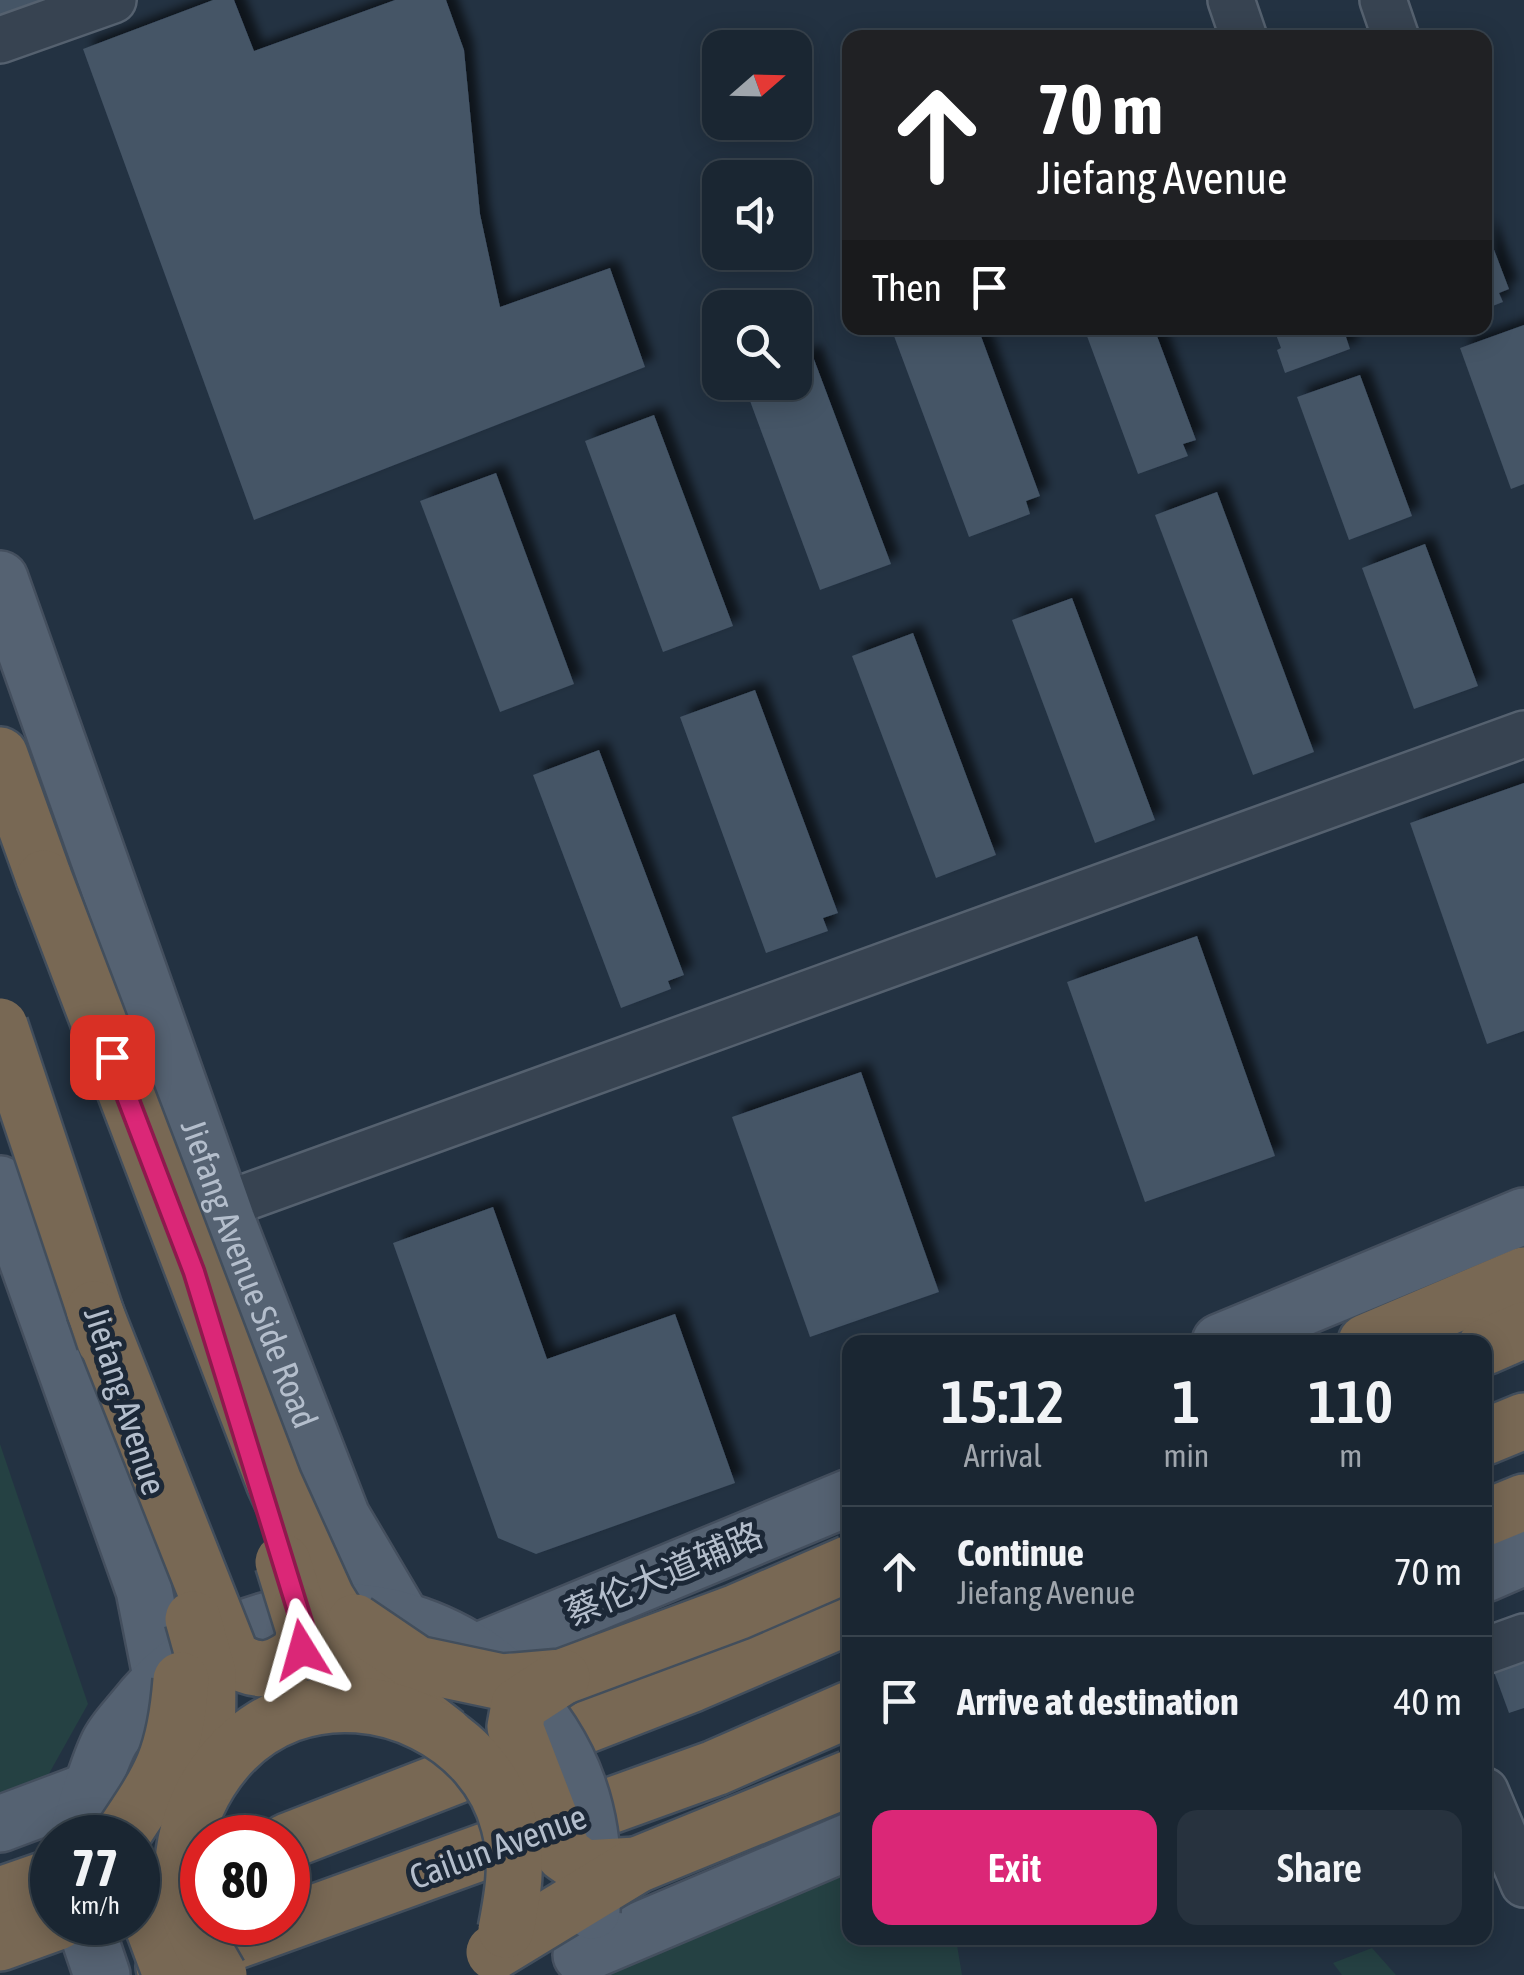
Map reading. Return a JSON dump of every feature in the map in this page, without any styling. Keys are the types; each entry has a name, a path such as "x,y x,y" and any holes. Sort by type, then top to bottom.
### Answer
{"highway":[{"path":"0,755 274,1482 326,1599 378,1682 446,1735 485,1773 509,1822 517,1877 500,1969"},
{"name":"Jiefang Avenue","path":"0,1026 187,1597 208,1673 207,1783"},
{"path":"94,1309 232,1658 251,1670 278,1669 302,1650 304,1630 194,1272"},
{"path":"1383,1335 1524,1275"},
{"path":"1492,1344 1524,1330"},
{"path":"1492,1434 1524,1421"},
{"path":"1492,1515 1524,1502"},
{"path":"326,1599 416,1664 502,1682 517,1670 737,1612 842,1566"},
{"path":"114,1815 155,1786 176,1737 187,1597"},
{"path":"310,1832 692,1684 842,1619"},
{"path":"517,1670 520,1705 516,1727 564,1854 584,1868 637,1865"},
{"path":"220,1975 194,1933 183,1884 187,1834 207,1783 242,1742 290,1714 343,1704 398,1710 446,1735"},
{"name":"Cailun Avenue","path":"142,1975 715,1768 842,1712"},
{"path":"500,1969 637,1865 842,1781"},
{"path":"125,1815 207,1783"},
{"path":"0,1895 30,1885"},
{"path":"0,1943 30,1932"},
{"path":"160,1945 171,1975"}],"main road":[{"name":"Jiefang Avenue Side Road","path":"0,579 222,1206 342,1517 401,1616"},
{"path":"0,1184 144,1590 161,1676"},
{"path":"1237,1335 1524,1216"},
{"name":"蔡伦大道辅路","path":"517,1670 842,1501"},
{"path":"1492,1571 1524,1557"},
{"path":"101,1815 108,1744 161,1676 232,1630 249,1625 315,1609 401,1616 517,1670 582,1786 596,1870 581,1947"},
{"path":"0,1824 30,1824"},
{"path":"581,1947 842,1845"},
{"path":"92,1945 102,1975"}],"street":[{"path":"0,40 113,0"},
{"path":"1231,0 1241,30"},
{"path":"1382,0 1393,30"},
{"path":"222,1206 1524,734"},
{"path":"1492,1648 1524,1637"},
{"path":"1492,1808 1524,1884"}],"green space":[{"path":"0,1444 88,1704 46,1779 0,1796"},
{"path":"842,1873 842,1945 957,1945 962,1975 608,1975"},
{"path":"1372,1948 1396,1975 1342,1975 1333,1963"}],"building":[{"path":"0,0 45,0 45,1 0,17"},
{"path":"213,0 234,0 254,51 395,0 446,0 464,50 480,214 500,307 610,268 645,367 254,520 83,49"},
{"path":"1492,244 1509,289 1499,293 1503,302 1492,306"},
{"path":"1524,325 1524,484 1511,489 1460,348"},
{"path":"894,335 981,335 1040,496 1026,501 1030,514 969,537"},
{"path":"1087,335 1157,335 1196,440 1183,444 1188,456 1138,474"},
{"path":"1276,335 1345,335 1350,349 1285,373 1277,350 1281,348"},
{"path":"812,354 891,564 820,590 750,400 812,400"},
{"path":"1360,375 1412,516 1349,540 1297,397"},
{"path":"654,415 733,626 663,652 585,441"},
{"path":"496,473 574,684 500,712 420,501"},
{"path":"1217,492 1314,752 1253,775 1155,515"},
{"path":"1425,544 1478,686 1414,709 1362,568"},
{"path":"1072,598 1155,820 1095,843 1012,620"},
{"path":"913,633 996,855 936,878 852,656"},
{"path":"755,690 838,913 823,918 828,931 766,953 680,717"},
{"path":"599,750 684,975 668,981 671,989 621,1008 533,775"},
{"path":"1524,783 1524,1031 1487,1044 1410,823"},
{"path":"1197,936 1275,1156 1145,1202 1067,982"},
{"path":"861,1072 939,1292 810,1337 732,1117"},
{"path":"493,1207 547,1359 675,1314 735,1483 536,1554 498,1538 393,1243"},
{"path":"1524,1661 1524,1708 1509,1713 1494,1672"}],"route":[{"path":"112,1057 194,1272 304,1630 302,1650"}]}
